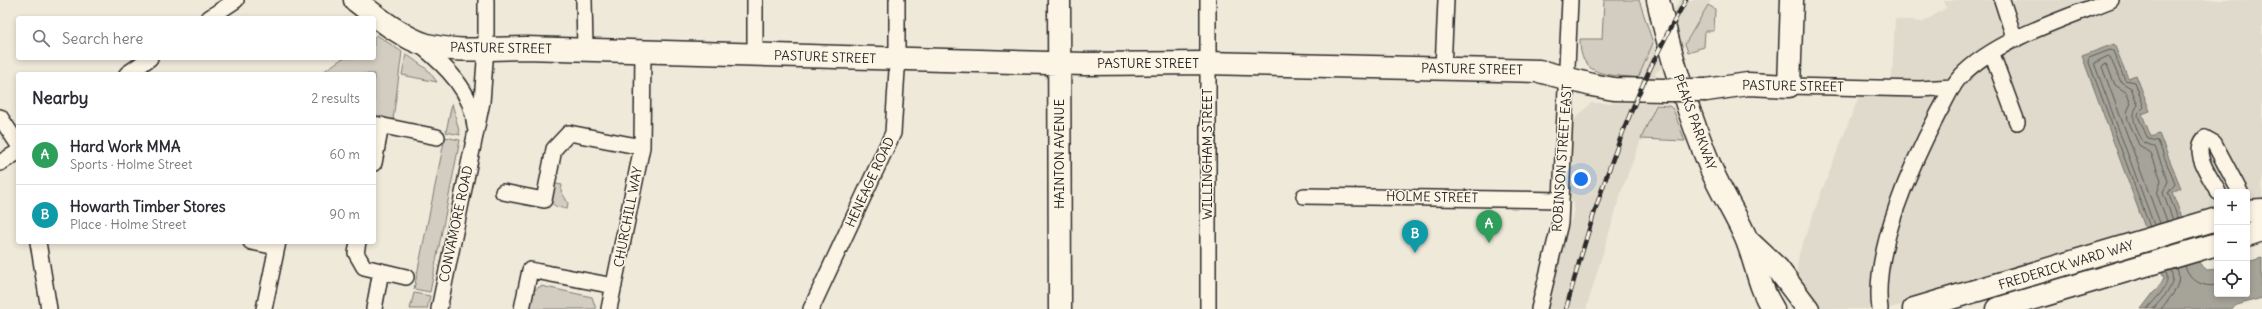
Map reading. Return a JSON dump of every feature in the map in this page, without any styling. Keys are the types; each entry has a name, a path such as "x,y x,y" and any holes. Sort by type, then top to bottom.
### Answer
{"main road":[{"name":"PASTURE STREET","path":"355,0 410,37 426,45 438,47 585,49 897,59 1207,63 1539,71 1567,77 1586,84 1614,88 1706,90 1748,84 1790,86"},
{"name":"HAINTON AVENUE","path":"1059,0 1060,309"},
{"name":"PEAKS PARKWAY","path":"1658,0 1680,82 1691,116 1712,171 1746,239 1770,307"},
{"path":"1790,86 1792,0"},
{"name":"FREDERICK WARD WAY","path":"1914,309 2208,222"},
{"name":"PEAKS PARKWAY","path":"1746,239 1778,269 1808,309"},
{"name":"FREDERICK WARD WAY","path":"1997,309 2211,246"}],"street":[{"path":"212,16 236,0"},
{"name":"CONVAMORE ROAD","path":"439,309 482,102 486,48 486,0"},
{"path":"584,0 585,49"},
{"path":"755,0 756,54"},
{"name":"HENEAGE ROAD","path":"811,309 893,133 897,59 897,0"},
{"name":"WILLINGHAM STREET","path":"1208,0 1208,309"},
{"path":"1443,69 1446,0"},
{"name":"ROBINSON STREET EAST","path":"1539,309 1560,223 1570,0"},
{"path":"2002,0 2015,40"},
{"path":"1880,309 1879,286 1886,235 1917,158 1953,87 1961,76 2015,40 2111,0"},
{"name":"CONVAMORE ROAD","path":"410,37 440,62 459,84 474,118 474,138"},
{"name":"CHURCHILL WAY","path":"609,309 642,148 643,52"},
{"path":"1992,54 2017,122"},
{"path":"130,72 147,60"},
{"name":"PASTURE STREET","path":"1790,86 1920,89 1953,87"},
{"path":"0,117 16,141"},
{"path":"376,144 378,125 437,137"},
{"path":"503,192 544,200 554,149 569,133 642,148"},
{"path":"2216,189 2198,152 2199,144 2205,138 2214,143 2240,189"},
{"path":"0,163 16,153"},
{"name":"HOLME STREET","path":"1304,196 1561,200"},
{"path":"2250,210 2255,232"},
{"path":"38,244 49,309"},
{"path":"358,244 356,253 364,267 406,277"},
{"path":"264,309 278,245"},
{"path":"522,309 530,270 614,286"},
{"path":"374,309 381,271"}],"shaded area":[{"path":"1604,0 1639,0 1653,43 1638,78 1616,76 1597,72 1584,61 1581,52 1580,39 1602,39"},
{"path":"1680,0 1711,0 1683,47 1672,13"},
{"path":"1944,0 2262,0 2262,206 2250,208 2250,189 2214,189 2214,215 1887,309 1812,309 1795,281 1799,254 1859,96 1891,95 1895,19 1923,22 1946,8"},
{"path":"1708,5 1715,9 1714,31 1705,31 1704,47 1688,52 1685,44"},
{"path":"376,36 402,52 393,120 376,116 376,72 323,72 340,60 376,60"},
{"path":"1653,43 1662,67 1655,73 1659,81 1638,78"},
{"path":"406,54 428,70 437,82 402,75"},
{"path":"452,103 460,135 446,132"},
{"path":"1591,103 1655,103 1623,187 1586,309 1546,309 1557,255 1575,210 1569,192 1572,122"},
{"path":"1656,105 1669,106 1673,109 1685,141 1641,139"},
{"path":"445,137 460,140 430,292 414,289"},
{"path":"551,183 562,185 561,191 568,203 567,209 556,206 551,202"},
{"path":"541,286 592,297 596,309 528,309 531,292"},
{"path":"414,293 430,296 427,309 410,309"}],"water":[{"path":"2114,44 2128,78 2136,75 2150,111 2142,114 2151,137 2159,134 2181,188 2172,192 2200,264 2207,270 2214,269 2214,297 2250,297 2250,261 2262,258 2262,298 2237,305 2231,309 2141,309 2164,279 2082,56"}],"railway":[{"path":"1566,309 1589,229 1616,150 1648,74 1666,36 1686,0"}],"place":[{"name":"Hard Work MMA","path":"1489,243"},
{"name":"Howarth Timber Stores","path":"1415,253"}]}
